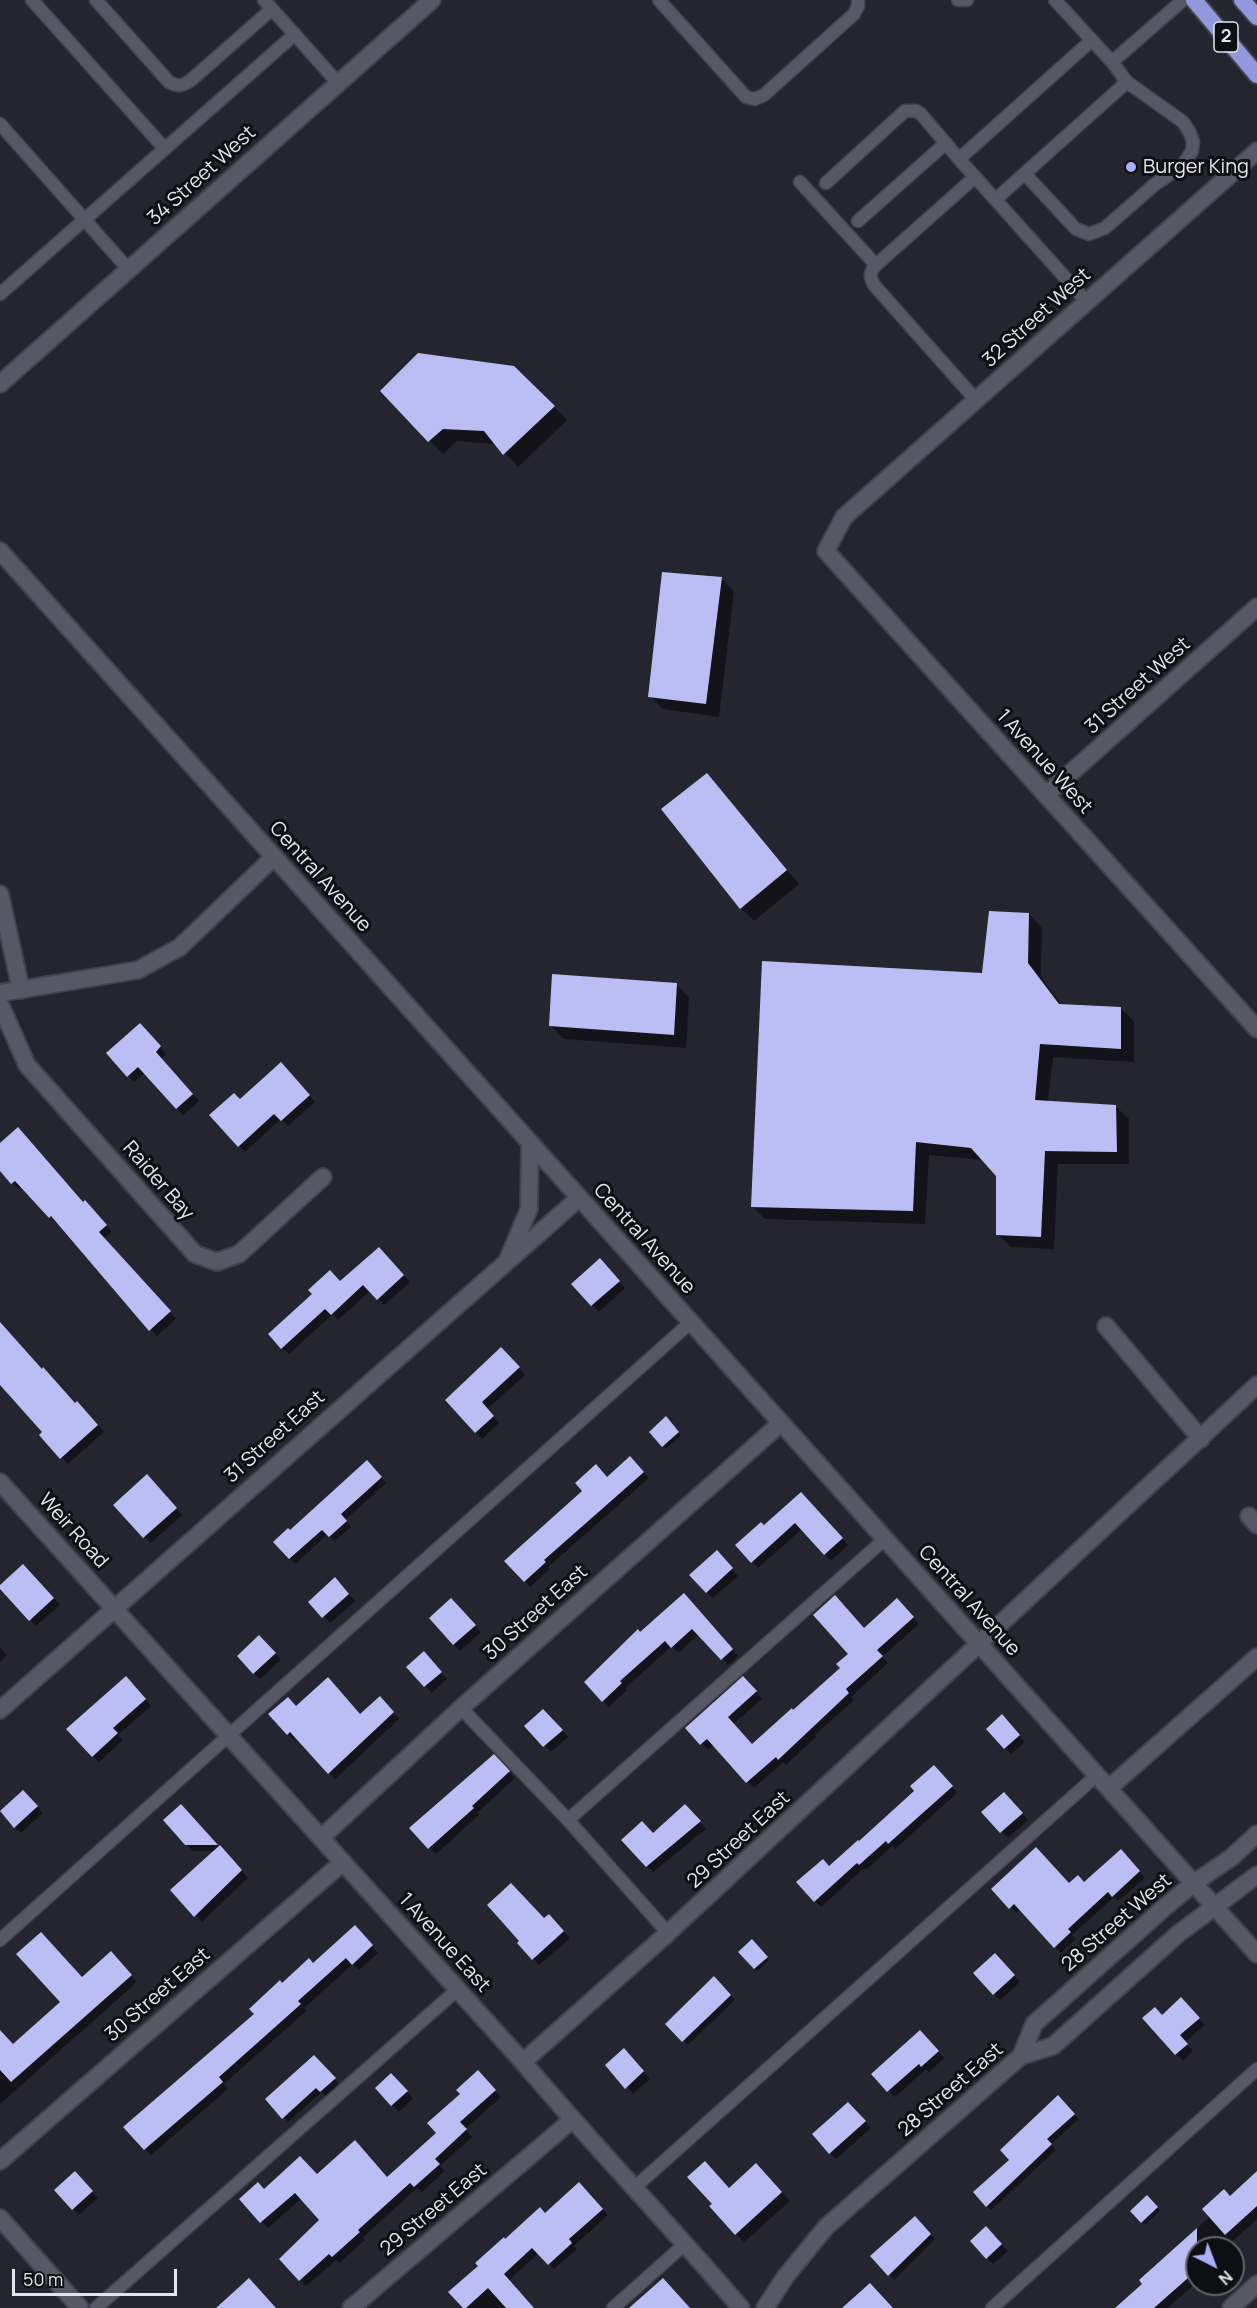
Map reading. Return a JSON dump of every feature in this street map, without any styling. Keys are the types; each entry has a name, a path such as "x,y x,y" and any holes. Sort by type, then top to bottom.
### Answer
{"highway":[{"name":"2","path":"1194,0 1257,75"},
{"name":"2","path":"1242,0 1257,17"}],"street":[{"name":"34 Street West","path":"0,384 432,0"},
{"name":"32 Street West","path":"844,517 1257,151"},
{"name":"1 Avenue West","path":"844,517 826,551 1257,1029"},
{"name":"Central Avenue","path":"0,551 1257,1954"},
{"name":"31 Street West","path":"1046,795 1257,607"},
{"path":"0,993 138,970 180,947 274,857"},
{"path":"0,894 21,990"},
{"name":"Raider Bay","path":"0,1004 27,1065 195,1254 217,1262 239,1254 323,1177"},
{"path":"508,1259 529,1209 530,1143"},
{"name":"31 Street East","path":"0,1710 579,1198"},
{"path":"1106,1326 1201,1439"},
{"name":"29 Street East","path":"523,2062 668,1933 1257,1386"},
{"name":"30 Street East","path":"321,1838 461,1708 781,1423"},
{"name":"Weir Road","path":"0,1482 114,1608"},
{"name":"1 Avenue East","path":"114,1608 741,2308"},
{"path":"1108,1788 1257,1657"},
{"name":"28 Street West","path":"1021,2056 1034,2024 1194,1883 1232,1857 1257,1834"},
{"name":"30 Street East","path":"0,2161 343,1862"},
{"path":"1215,1907 1257,1875"},
{"name":"28 Street East","path":"765,2308 786,2276 826,2227 1021,2056 1053,2046 1178,1934 1215,1907"},
{"name":"29 Street East","path":"351,2308 572,2120"},
{"path":"0,2218 80,2308"},
{"path":"1231,2308 1257,2284"}],"lane":[{"path":"32,0 165,149"},
{"path":"96,0 169,82 176,86 183,86 190,81 268,5 338,83"},
{"path":"659,0 746,97 755,99 764,95 854,14 858,0"},
{"path":"958,0 967,0"},
{"path":"1025,174 1076,229 1089,234 1097,233 1154,185 1183,165 1192,151 1190,133 1183,122 1127,82 1112,62 1055,0"},
{"path":"1112,62 1183,0"},
{"path":"0,294 295,34"},
{"path":"959,159 1092,40"},
{"path":"996,199 1127,82"},
{"path":"826,183 905,111 916,111 1087,302"},
{"path":"0,124 129,270"},
{"path":"858,221 946,143"},
{"path":"975,177 876,265 871,270 870,278 976,400"},
{"path":"800,182 876,265"},
{"path":"0,1940 691,1322"},
{"path":"568,1820 885,1539"},
{"path":"461,1708 568,1820 668,1933"},
{"path":"634,2188 1097,1775"},
{"path":"96,2308 457,1990"},
{"path":"992,2308 1257,2069"},
{"path":"614,2308 686,2244"}],"building":[{"path":"418,353 514,366 555,406 503,455 484,431 443,429 428,442 380,391"},
{"path":"662,572 722,577 706,704 648,697"},
{"path":"707,773 787,870 740,909 661,809"},
{"path":"989,911 1029,913 1028,963 1059,1004 1121,1007 1121,1049 1040,1044 1035,1100 1116,1105 1117,1152 1045,1151 1041,1237 996,1235 996,1176 971,1148 916,1142 913,1211 751,1207 762,961 982,973"},
{"path":"552,974 677,983 674,1035 549,1026"},
{"path":"140,1023 161,1046 156,1052 193,1094 176,1109 138,1067 127,1077 106,1053"},
{"path":"281,1062 310,1095 281,1121 274,1114 238,1147 209,1115 234,1093 240,1099"},
{"path":"18,1127 83,1202 85,1200 107,1225 99,1232 171,1311 149,1331 51,1216 49,1218 15,1181 11,1184 0,1171 0,1143"},
{"path":"379,1247 404,1275 377,1300 363,1285 331,1315 325,1309 281,1349 268,1334 312,1294 308,1290 330,1270 340,1281"},
{"path":"600,1258 620,1281 591,1306 571,1284"},
{"path":"0,1322 42,1369 43,1367 98,1425 60,1459 39,1435 42,1432 0,1385"},
{"path":"501,1347 520,1367 482,1402 494,1416 475,1433 445,1400"},
{"path":"666,1416 679,1432 662,1447 649,1432"},
{"path":"630,1456 644,1472 544,1560 546,1562 524,1582 504,1561 582,1491 575,1483 596,1464 607,1477"},
{"path":"367,1460 382,1477 341,1514 347,1521 329,1537 322,1530 289,1559 273,1542 288,1528 290,1530"},
{"path":"147,1474 177,1508 143,1538 113,1505"},
{"path":"801,1492 843,1538 824,1555 795,1523 751,1563 735,1545 761,1522 764,1525"},
{"path":"717,1550 733,1568 706,1593 689,1575"},
{"path":"23,1564 54,1598 29,1621 0,1589 0,1585"},
{"path":"335,1577 349,1594 322,1618 308,1602"},
{"path":"684,1593 733,1649 721,1660 692,1629 671,1648 665,1641 620,1681 622,1683 602,1702 584,1682 638,1629 640,1632"},
{"path":"835,1595 864,1628 897,1598 914,1617 877,1650 883,1656 846,1689 849,1693 778,1760 776,1757 746,1783 707,1739 700,1745 685,1728 743,1676 757,1691 728,1717 752,1744 792,1708 793,1710 840,1668 836,1664 848,1654 813,1615"},
{"path":"451,1598 476,1625 453,1645 429,1618"},
{"path":"259,1635 276,1653 253,1674 237,1656"},
{"path":"424,1651 442,1672 424,1687 406,1667"},
{"path":"126,1676 146,1699 113,1728 118,1733 92,1757 66,1729"},
{"path":"328,1677 360,1714 380,1696 394,1712 328,1774 290,1732 287,1735 268,1714 288,1697 296,1706"},
{"path":"543,1709 563,1730 543,1747 524,1726"},
{"path":"1002,1714 1020,1735 1004,1749 986,1729"},
{"path":"494,1754 510,1771 472,1806 474,1808 428,1849 409,1828"},
{"path":"934,1765 953,1786 888,1844 886,1841 859,1865 857,1863 814,1902 796,1882 823,1859 829,1866 859,1841 914,1791 910,1786"},
{"path":"23,1790 38,1806 14,1828 0,1811"},
{"path":"1004,1792 1023,1813 1000,1833 981,1812"},
{"path":"181,1804 218,1845 185,1845 163,1820"},
{"path":"685,1804 701,1821 646,1867 621,1840 642,1821 653,1833"},
{"path":"220,1845 242,1870 194,1917 170,1890"},
{"path":"1036,1847 1069,1883 1078,1875 1084,1882 1121,1849 1140,1871 1112,1897 1108,1892 1068,1929 1071,1932 1054,1948 1014,1904 1009,1909 991,1889"},
{"path":"511,1883 544,1918 549,1914 564,1931 532,1960 517,1943 519,1941 487,1905"},
{"path":"355,1925 373,1945 352,1965 346,1958 298,2001 301,2004 219,2077 223,2082 144,2150 123,2127 254,2014 249,2009 280,1980 282,1983 309,1958 313,1963"},
{"path":"41,1932 82,1977 111,1951 132,1975 11,2082 0,2070 0,2030 13,2044 60,2002 16,1954"},
{"path":"752,1939 768,1957 754,1969 738,1952"},
{"path":"995,1953 1015,1975 993,1995 973,1973"},
{"path":"714,1976 731,1995 682,2042 665,2024"},
{"path":"1181,1997 1200,2018 1180,2035 1188,2044 1175,2055 1142,2018 1155,2007 1162,2015"},
{"path":"920,2030 939,2051 921,2067 919,2064 887,2092 871,2074"},
{"path":"624,2048 644,2071 625,2089 605,2065"},
{"path":"314,2055 336,2078 320,2092 316,2088 282,2119 265,2099"},
{"path":"478,2070 496,2090 460,2122 467,2129 435,2159 440,2164 414,2187 410,2183 332,2257 329,2254 299,2281 279,2259 319,2220 295,2193 260,2223 239,2199 258,2182 264,2189 300,2156 317,2174 355,2140 387,2177 436,2133 427,2123 460,2094 456,2090"},
{"path":"391,2073 408,2091 391,2106 375,2088"},
{"path":"1058,2095 1075,2114 1047,2139 1052,2144 986,2207 973,2192 1009,2160 1000,2150"},
{"path":"848,2102 866,2121 829,2154 812,2134"},
{"path":"705,2161 729,2188 756,2163 782,2192 735,2235 709,2206 712,2204 687,2177"},
{"path":"75,2171 93,2191 72,2210 54,2190"},
{"path":"1257,2171 1257,2206 1225,2235 1202,2209 1224,2189 1230,2196"},
{"path":"579,2182 603,2209 569,2239 572,2243 548,2265 532,2248 504,2274 534,2308 506,2308 488,2288 466,2308 463,2308 448,2292 478,2266 475,2263 504,2237 505,2239 540,2207 545,2213"},
{"path":"1147,2195 1158,2207 1141,2223 1130,2211"},
{"path":"915,2216 931,2234 888,2276 870,2256"},
{"path":"986,2226 1002,2244 986,2259 970,2241"},
{"path":"1197,2228 1197,2236 1188,2236"},
{"path":"1185,2239 1185,2281 1154,2308 1115,2308 1142,2284 1139,2280"},
{"path":"249,2278 276,2308 216,2308"},
{"path":"663,2278 690,2308 629,2308"},
{"path":"870,2283 893,2308 842,2308"}],"place":[{"name":"Burger King","path":"1131,167"}]}
